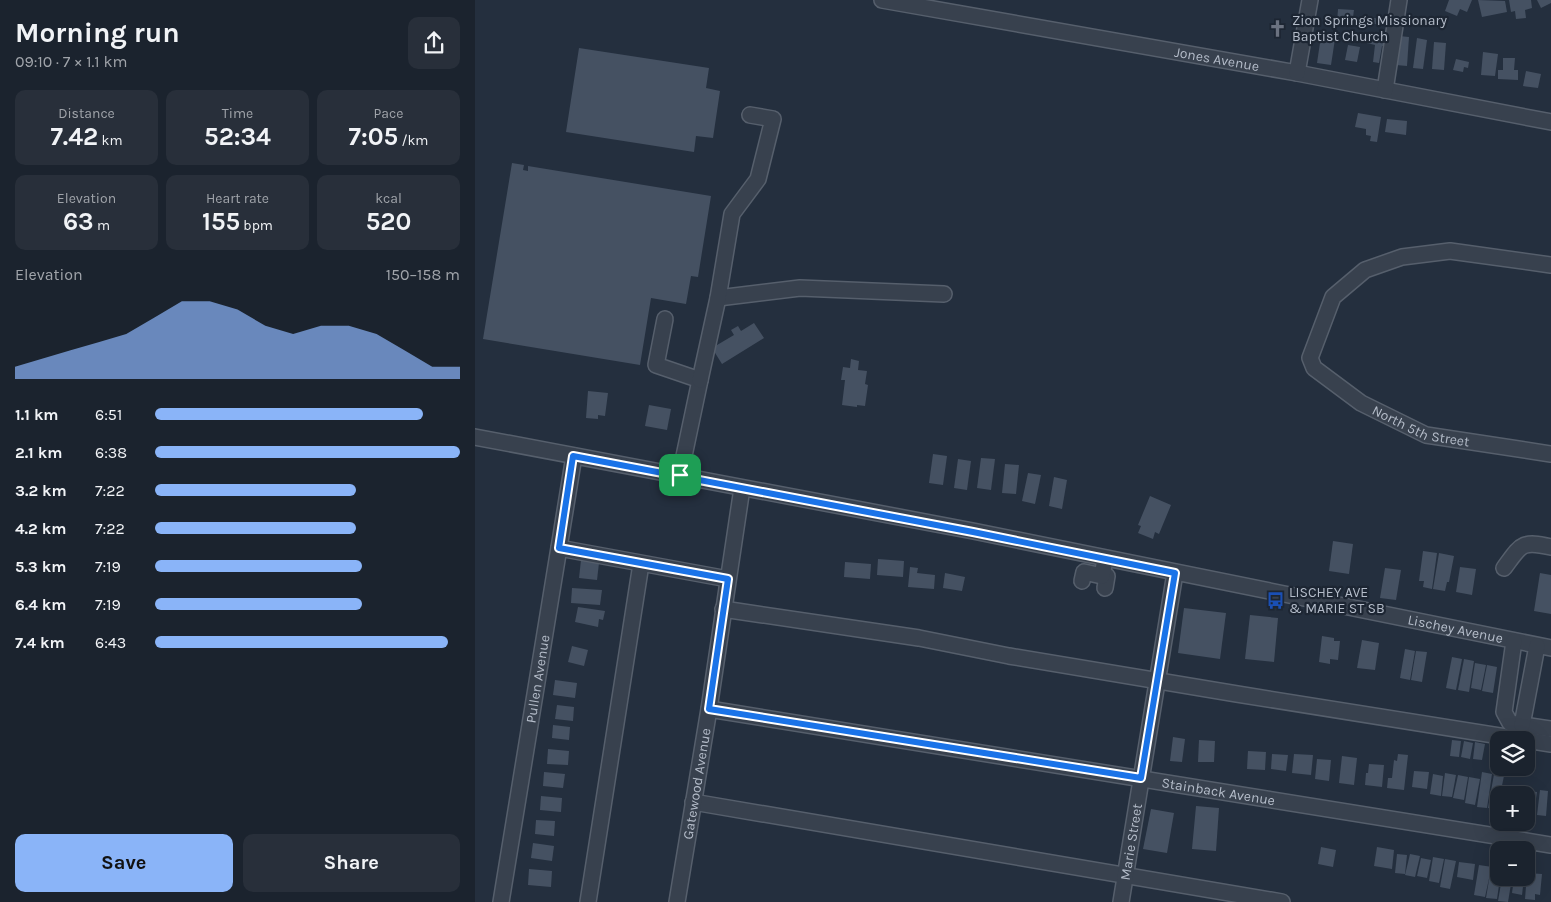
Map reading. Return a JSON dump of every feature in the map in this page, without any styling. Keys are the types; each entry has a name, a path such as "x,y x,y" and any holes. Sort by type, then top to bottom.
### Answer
{"street":[{"name":"Jones Avenue","path":"882,0 1297,73 1551,122"},
{"path":"1297,73 1310,0"},
{"path":"1385,90 1399,0"},
{"path":"680,475 717,298 732,214 759,179 773,120 750,115"},
{"name":"North 5th Street","path":"1551,266 1450,251 1402,257 1365,270 1333,297 1310,358 1314,368 1361,403 1426,435 1551,454"},
{"path":"717,298 800,288 944,294"},
{"path":"665,319 655,365 700,380"},
{"name":"Lischey Avenue","path":"475,437 964,530 1544,647"},
{"name":"Pullen Avenue","path":"501,902 573,456"},
{"name":"Gatewood Avenue","path":"681,901 693,802 742,488"},
{"path":"1504,568 1520,547 1533,543 1551,547"},
{"path":"559,548 728,579"},
{"path":"1095,581 1105,559"},
{"path":"588,902 641,564"},
{"name":"Marie Street","path":"1121,902 1175,573"},
{"path":"723,609 919,638 1009,656 1490,735"},
{"path":"1513,641 1504,712 1510,723 1551,729"},
{"path":"1522,725 1544,647"},
{"name":"Stainback Avenue","path":"709,709 1551,845"},
{"path":"1535,741 1551,744"},
{"path":"693,802 1282,902"}],"building":[{"path":"1449,0 1472,0 1467,12 1460,9 1457,16 1445,11"},
{"path":"1478,0 1505,1 1507,12 1482,17"},
{"path":"1509,0 1531,0 1532,8 1525,10 1526,18 1516,19 1515,11 1511,12"},
{"path":"1537,0 1551,0 1551,3 1541,8"},
{"path":"1338,9 1354,10 1352,24 1337,23"},
{"path":"1374,18 1383,19 1382,25 1374,24"},
{"path":"1368,35 1388,38 1387,47 1382,46 1379,63 1373,62 1375,45 1367,43"},
{"path":"1321,36 1335,39 1331,65 1317,63"},
{"path":"1399,36 1409,37 1407,66 1396,65"},
{"path":"1417,38 1427,40 1423,69 1413,68"},
{"path":"1434,42 1446,43 1444,70 1432,69"},
{"path":"1348,45 1360,47 1357,62 1345,60"},
{"path":"579,48 709,68 706,88 720,91 713,138 696,136 694,152 566,132"},
{"path":"1483,52 1498,54 1495,76 1481,75"},
{"path":"1503,58 1515,58 1514,70 1518,70 1518,80 1498,79 1498,70 1503,70"},
{"path":"1456,59 1469,62 1468,68 1464,67 1463,72 1453,70"},
{"path":"1526,71 1541,74 1538,88 1523,86"},
{"path":"1358,113 1381,117 1377,142 1370,141 1371,136 1366,135 1366,129 1355,127"},
{"path":"1387,119 1407,121 1406,135 1385,132"},
{"path":"512,163 524,165 523,170 528,171 528,166 711,196 698,277 691,276 686,304 651,298 640,365 483,339"},
{"path":"754,323 764,338 722,364 712,348 734,335 731,330 738,326 741,331"},
{"path":"851,359 859,361 858,370 867,371 865,384 868,385 865,406 842,405 845,380 841,380 843,367 850,368"},
{"path":"588,391 608,393 605,416 598,415 598,419 586,418"},
{"path":"649,405 671,409 667,430 645,426"},
{"path":"933,454 947,456 943,485 929,483"},
{"path":"981,458 995,459 991,490 977,488"},
{"path":"958,459 971,461 967,490 954,488"},
{"path":"1005,464 1019,465 1016,494 1002,493"},
{"path":"1028,473 1041,475 1035,504 1022,501"},
{"path":"1054,477 1067,480 1062,509 1049,506"},
{"path":"1150,496 1171,505 1159,534 1155,532 1153,539 1138,533 1141,526 1138,525"},
{"path":"1333,541 1353,544 1349,574 1329,571"},
{"path":"1423,551 1437,553 1432,589 1423,587 1424,581 1419,581"},
{"path":"1439,553 1454,556 1449,582 1447,582 1445,591 1433,589"},
{"path":"878,559 904,561 903,577 877,575"},
{"path":"581,560 599,563 597,580 579,578"},
{"path":"845,562 871,564 870,579 844,577"},
{"path":"910,567 918,568 917,573 935,575 934,589 908,587"},
{"path":"1460,567 1476,569 1472,595 1456,592"},
{"path":"1385,568 1401,570 1396,600 1380,598"},
{"path":"945,573 965,577 962,591 943,588"},
{"path":"1540,573 1551,575 1551,614 1534,611"},
{"path":"572,588 602,590 600,605 571,603"},
{"path":"578,607 605,611 603,620 599,619 598,627 575,622"},
{"path":"1184,608 1226,613 1220,659 1178,653"},
{"path":"1250,615 1278,618 1274,662 1245,659"},
{"path":"1322,636 1334,638 1334,641 1340,641 1338,660 1330,659 1330,664 1319,662"},
{"path":"1362,640 1379,643 1375,670 1357,668"},
{"path":"572,646 588,650 584,666 568,662"},
{"path":"1405,649 1415,651 1410,680 1400,678"},
{"path":"1416,651 1427,652 1422,682 1411,680"},
{"path":"1452,657 1462,659 1456,690 1446,688"},
{"path":"1464,659 1474,661 1469,692 1458,690"},
{"path":"1475,663 1486,665 1481,690 1471,688"},
{"path":"1487,665 1497,667 1493,693 1482,691"},
{"path":"555,680 577,683 575,698 553,695"},
{"path":"557,705 574,707 573,721 555,719"},
{"path":"553,725 570,727 569,740 552,738"},
{"path":"1173,737 1185,739 1182,762 1170,761"},
{"path":"1199,740 1215,741 1214,762 1198,762"},
{"path":"1452,740 1461,741 1459,757 1450,756"},
{"path":"1464,741 1473,743 1470,759 1461,757"},
{"path":"1475,742 1485,744 1482,760 1473,759"},
{"path":"548,749 569,751 568,765 547,764"},
{"path":"1248,751 1266,752 1265,770 1247,769"},
{"path":"1272,754 1288,755 1286,771 1271,769"},
{"path":"1294,754 1313,755 1311,775 1292,773"},
{"path":"1398,754 1408,755 1404,790 1387,788 1388,778 1392,778 1394,760 1397,761"},
{"path":"1342,756 1357,758 1354,785 1339,783"},
{"path":"1317,759 1331,760 1329,781 1315,779"},
{"path":"1369,764 1384,765 1382,787 1365,785"},
{"path":"1414,771 1429,772 1427,789 1412,787"},
{"path":"544,772 565,774 563,788 543,786"},
{"path":"1482,772 1490,774 1492,776 1487,808 1477,807"},
{"path":"1445,773 1456,775 1452,797 1442,796"},
{"path":"1433,774 1443,776 1441,796 1430,794"},
{"path":"1458,775 1468,777 1464,800 1453,798"},
{"path":"1494,776 1504,776 1502,786 1492,786"},
{"path":"1469,777 1480,779 1475,805 1465,803"},
{"path":"1540,790 1548,791 1546,816 1537,815"},
{"path":"541,796 562,798 561,812 540,810"},
{"path":"1196,806 1219,808 1216,851 1192,849"},
{"path":"1151,809 1174,813 1167,853 1143,849"},
{"path":"536,820 555,821 554,836 535,834"},
{"path":"533,843 554,846 552,861 531,858"},
{"path":"1321,847 1336,850 1333,867 1318,864"},
{"path":"1377,847 1394,850 1392,869 1374,866"},
{"path":"1397,854 1407,855 1405,874 1395,873"},
{"path":"1410,854 1420,856 1415,877 1405,875"},
{"path":"1433,857 1444,859 1439,883 1429,881"},
{"path":"1421,858 1431,860 1427,878 1417,876"},
{"path":"1445,859 1456,861 1450,889 1440,887"},
{"path":"1459,862 1475,864 1473,880 1457,877"},
{"path":"1479,865 1490,867 1485,897 1474,895"},
{"path":"529,869 552,871 551,887 528,885"},
{"path":"1490,874 1490,886 1499,886 1497,899 1486,898"},
{"path":"1535,874 1542,874 1540,895 1535,894 1535,900 1525,899 1526,886 1535,886"},
{"path":"1501,886 1511,886 1508,902 1498,901"},
{"path":"1513,886 1523,886 1522,895 1512,893"}],"place":[{"name":"Zion Springs Missionary Baptist Church","path":"1278,28"},
{"name":"LISCHEY AVE & MARIE ST SB","path":"1275,600"}],"route":[{"path":"573,456 680,475 1175,573 1141,778 709,709 728,579 559,548 573,456"}]}
